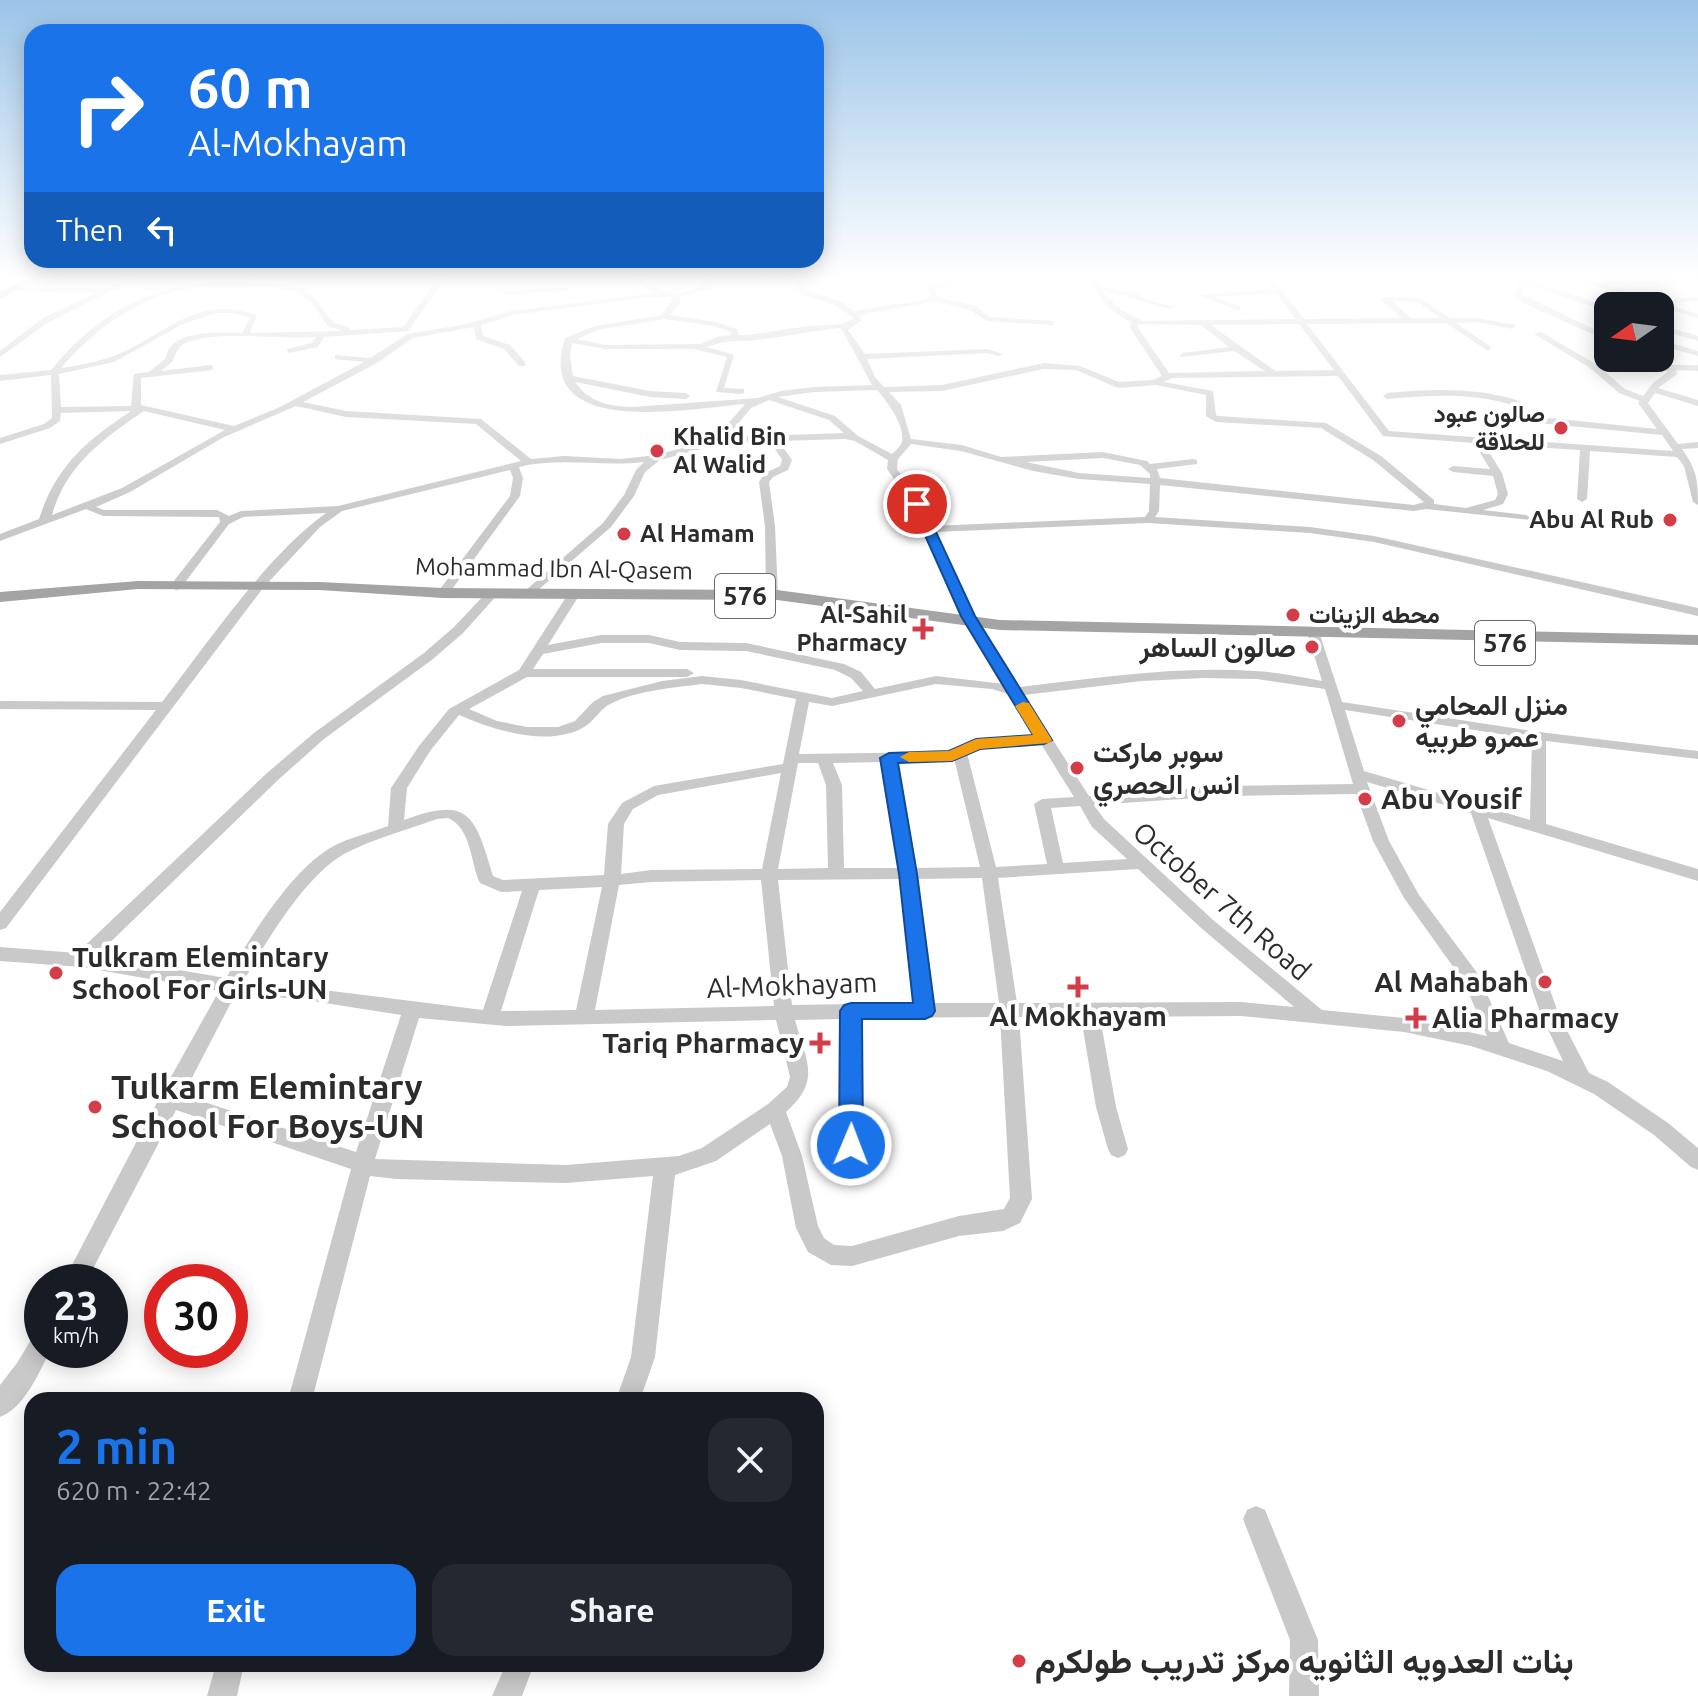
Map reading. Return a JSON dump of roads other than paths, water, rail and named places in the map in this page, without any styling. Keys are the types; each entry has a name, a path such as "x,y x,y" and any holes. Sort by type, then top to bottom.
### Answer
{"main road":[{"path":"0,598 138,585 176,586"},
{"name":"Mohammad Ibn Al-Qasem","path":"176,586 259,585 443,593 772,595 972,622 1107,630 1698,640"},
{"path":"0,598 176,586"},
{"name":"Mohammad Ibn Al-Qasem","path":"1313,632 1400,639 1698,649"}],"street":[{"path":"0,426 4,440 52,424 59,417 55,370 67,355"},
{"path":"0,378 112,360 121,355"},
{"path":"152,374 167,362 169,355"},
{"path":"0,538 126,490 233,429 295,403 383,355"},
{"path":"514,355 522,364"},
{"path":"564,355 568,378 581,397 619,410 768,399 832,418 855,438 893,459 906,441"},
{"path":"719,390 731,357 729,355"},
{"path":"906,441 896,405 880,389 862,357 955,355"},
{"path":"1149,355 1162,379 1210,393 1211,416 1216,419 1318,424 1350,439 1428,499 1430,502 1426,506"},
{"path":"1246,355 1260,366 1281,374"},
{"path":"1326,355 1380,430 1395,436"},
{"path":"1574,355 1593,366 1622,391 1643,399 1689,466 1698,502"},
{"path":"338,357 374,361"},
{"path":"145,363 167,362"},
{"path":"568,378 664,396 690,396 719,390 942,388 1044,366 1077,368 1118,385 1162,379 1340,373"},
{"path":"1674,367 1698,368"},
{"path":"139,407 137,376 210,368"},
{"path":"1643,399 1674,372"},
{"path":"1652,389 1698,403"},
{"path":"719,441 752,404 799,391"},
{"path":"1387,396 1430,392 1502,399 1519,404 1525,414 1538,420 1666,433"},
{"path":"295,403 346,414 478,421 529,462"},
{"path":"58,410 139,407 233,429"},
{"path":"44,522 55,490 70,466 139,407"},
{"path":"1380,437 1476,439 1678,451 1698,445"},
{"path":"90,505 91,509 103,513 248,513 338,509 529,462 564,459 621,462 656,458 719,441 855,438"},
{"path":"1350,439 1365,438"},
{"path":"772,595 770,526 764,482 769,475 784,468 787,460 773,439"},
{"path":"1465,511 1499,502 1503,494 1497,473 1476,439"},
{"path":"906,441 955,446 994,459 1097,455 1151,467 1193,462"},
{"path":"1582,499 1588,468 1584,446"},
{"path":"530,593 607,525 629,496 641,470 656,458"},
{"name":"October 7th Road","path":"893,459 892,469 917,504 972,622 1098,823 1206,923 1316,1015"},
{"path":"1009,459 1033,468 1079,476 1154,479 1292,497 1426,506 1526,518"},
{"path":"443,593 515,496 518,478 513,465"},
{"path":"1148,520 1154,511 1155,473 1151,467"},
{"path":"1453,469 1497,473"},
{"path":"0,924 259,585 316,525 338,509"},
{"path":"206,512 224,515 225,522"},
{"path":"176,586 225,522 248,513"},
{"path":"929,529 1148,520 1350,535 1698,612"},
{"path":"81,960 148,899 206,835 265,782 335,721 407,672 447,640 493,593"},
{"path":"524,673 574,594"},
{"path":"1313,632 1381,841 1399,876 1472,979 1502,1048"},
{"path":"538,651 601,639 649,639 680,646 746,647 839,667 856,675 873,695"},
{"path":"396,829 399,788 424,749 458,709 524,673 692,673 702,680"},
{"path":"458,709 493,725 527,731 566,730 580,724 608,699 662,685 702,680 741,684 832,702 936,680 993,685 1015,692 1142,677 1204,674 1257,675 1331,686"},
{"path":"169,1099 365,1169 566,1174 665,1167 709,1155 775,1110 795,1092 800,1077 784,1013 769,874 803,698"},
{"path":"0,705 167,706"},
{"path":"1337,705 1539,736 1698,755"},
{"path":"1538,825 1539,736"},
{"path":"584,1018 612,880 616,824 632,801 654,791 792,763 824,759 946,756 960,753 976,744 1044,740"},
{"path":"775,1110 792,1156 807,1228 811,1239 823,1251 842,1257 852,1256 959,1226 1003,1221 1012,1216 1021,1199 1009,1009 989,872 960,753"},
{"path":"889,758 908,874 925,1011"},
{"path":"824,759 834,785 836,875"},
{"path":"1056,870 1042,805 1083,799 1360,782 1477,808 1698,875"},
{"path":"1477,808 1550,1015 1582,1079"},
{"path":"83,1264 169,1099 262,934 323,859 339,850 435,814 456,815 473,835 489,883 501,886 651,876 989,872 1143,863"},
{"path":"490,1017 532,885"},
{"name":"Al-Mokhayam","path":"0,954 81,960 231,986 490,1017 584,1018 1009,1009 1241,1009 1404,1025 1471,1038 1554,1065 1661,1129 1698,1161"},
{"path":"1089,1009 1106,1107 1118,1149"},
{"path":"302,1392 412,1010"},
{"path":"851,1011 851,1145"},
{"path":"631,1392 643,1357 665,1167"},
{"path":"0,1405 28,1368"},
{"path":"1256,1519 1304,1640 1304,1696"},
{"path":"222,1696 228,1672"},
{"path":"507,1696 517,1672"}],"place":[{"name":"صالون عبود للحلاقة","path":"1561,428"},
{"name":"Khalid Bin Al Walid","path":"657,451"},
{"name":"Abu Al Rub","path":"1670,520"},
{"name":"Al Hamam","path":"624,534"},
{"name":"محطه الزينات","path":"1293,615"},
{"name":"Al-Sahil Pharmacy","path":"923,629"},
{"name":"صالون الساهر","path":"1312,647"},
{"name":"منزل المحامي عمرو طربيه","path":"1399,721"},
{"name":"سوبر ماركت انس الحصري","path":"1077,768"},
{"name":"Abu Yousif","path":"1365,799"},
{"name":"Tulkram Elemintary School For Girls-UN","path":"56,973"},
{"name":"Al Mahabah","path":"1545,982"},
{"name":"Al Mokhayam","path":"1078,987"},
{"name":"Alia Pharmacy","path":"1416,1018"},
{"name":"Tariq Pharmacy","path":"820,1043"},
{"name":"Tulkarm Elemintary School For Boys-UN","path":"95,1107"},
{"name":"بنات العدويه الثانويه مركز تدريب طولكرم","path":"1019,1661"}]}
